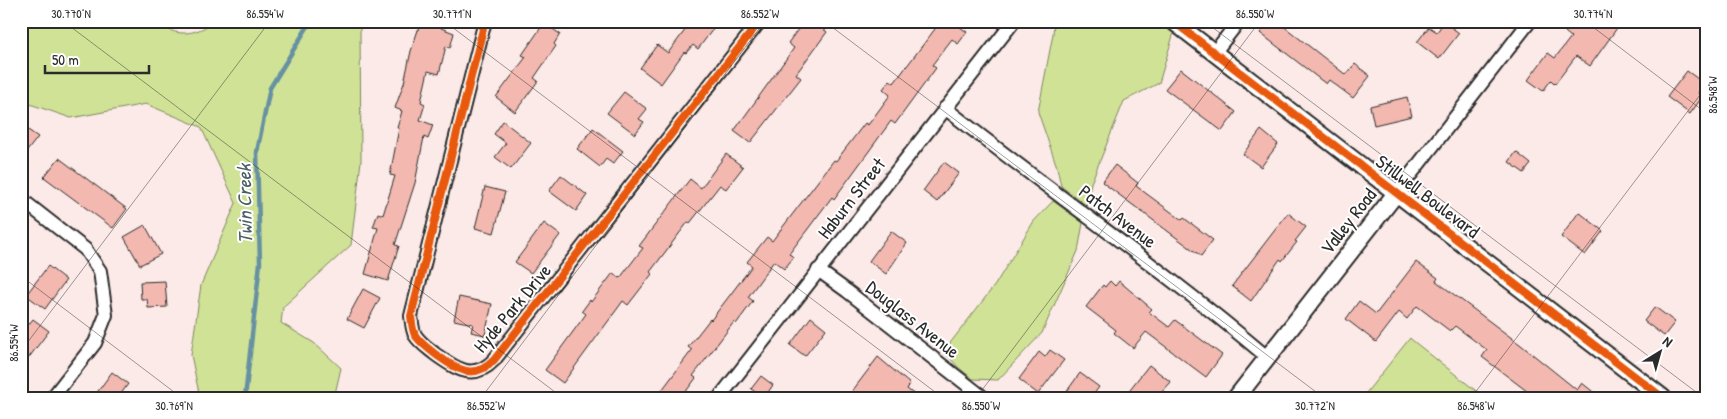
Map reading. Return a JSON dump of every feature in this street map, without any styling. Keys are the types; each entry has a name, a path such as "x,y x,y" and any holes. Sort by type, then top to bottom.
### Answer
{"street":[{"name":"Hyde Park Drive","path":"485,21 412,316 412,326 415,335 421,342 454,368 470,372 480,370 494,360 760,21"},
{"name":"Haburn Street","path":"719,398 1014,21"},
{"name":"Stillwell Boulevard","path":"1173,21 1663,398"},
{"path":"1214,53 1239,21"},
{"name":"Valley Road","path":"1236,398 1530,21"},
{"name":"Patch Avenue","path":"945,108 1138,255 1267,357"},
{"path":"21,199 85,249 100,270 106,316 95,343 52,398"},
{"name":"Douglass Avenue","path":"818,270 984,398"}],"green space":[{"path":"21,21 157,21 171,31 186,33 208,26 215,21 364,21 360,27 361,161 351,245 283,307 281,323 314,343 341,368 334,398 200,398 191,355 201,285 236,203 201,127 146,104 71,118 21,101"},
{"path":"1054,21 1160,21 1174,32 1159,83 1124,101 1091,183 1087,206 1061,186 1057,167 1038,112"},
{"path":"1053,201 1083,223 1078,251 1042,333 998,380 973,379 958,367 944,351 995,285 1034,221"},
{"path":"1410,338 1412,340 1485,398 1362,398"}],"building":[{"path":"421,21 443,21 441,28 454,33 450,48 446,46 439,74 428,71 421,102 425,104 420,120 433,125 428,139 424,137 415,183 395,245 399,246 388,281 365,274 378,228 373,227 378,213 383,215 395,176 390,175 399,128 397,128 402,111 395,108"},
{"path":"692,21 710,21 716,25 698,49 693,45 686,53 684,52 661,84 640,68 657,45 668,53"},
{"path":"804,21 813,21 827,32 796,74 801,78 750,143 734,131 794,48 788,43"},
{"path":"941,21 965,21 960,27 967,32 958,44 952,39 932,65 936,68 895,124 891,121 834,199 832,197 789,254 794,257 784,269 774,261 748,297 753,301 736,324 734,322 693,376 696,378 681,398 656,398 692,350 688,347 752,266 747,262 767,237 772,241 834,160 836,161 865,123 868,125 890,95 883,89 890,80 894,83"},
{"path":"1269,21 1277,21 1346,75 1355,64 1370,76 1353,98 1329,80 1326,84 1260,33"},
{"path":"1573,21 1622,21 1590,66 1576,56 1555,84 1551,80 1543,91 1528,80 1548,53 1555,58 1571,37 1565,32"},
{"path":"1444,22 1459,33 1439,59 1417,42 1429,27 1437,32"},
{"path":"544,23 560,34 554,44 556,46 534,78 538,81 515,112 496,97 526,57 522,55"},
{"path":"1181,69 1236,112 1222,131 1165,89"},
{"path":"1687,71 1705,84 1698,93 1703,96 1690,114 1667,97"},
{"path":"624,92 647,109 639,119 644,122 635,134 607,113"},
{"path":"1407,97 1412,116 1374,125 1370,106"},
{"path":"503,121 531,143 511,169 495,157 506,143 494,134"},
{"path":"21,125 38,137 21,159"},
{"path":"593,128 623,151 613,164 606,159 600,167 577,149"},
{"path":"1261,130 1278,144 1261,167 1243,154"},
{"path":"1516,152 1531,164 1524,173 1509,162"},
{"path":"726,154 743,167 726,189 720,185 690,223 688,222 650,272 652,274 628,305 623,301 563,383 545,370 586,314 582,311 590,300 591,302 613,273 620,278 643,248 639,246 690,179 701,188"},
{"path":"59,158 127,209 113,228 44,177"},
{"path":"944,162 959,173 937,202 923,191"},
{"path":"1115,165 1138,183 1136,186 1213,240 1201,256 1102,182"},
{"path":"561,175 587,195 576,211 549,191"},
{"path":"485,187 505,192 494,233 475,228"},
{"path":"1579,212 1603,231 1585,255 1561,237"},
{"path":"1288,213 1306,227 1282,261 1280,259 1251,301 1232,286"},
{"path":"544,223 560,235 531,273 515,262"},
{"path":"145,225 161,254 140,265 124,237"},
{"path":"891,231 907,243 886,274 869,261"},
{"path":"1416,262 1438,278 1436,281 1577,390 1582,383 1601,398 1536,398 1482,357 1487,350 1455,326 1450,331 1417,306 1407,319 1399,312 1376,342 1346,319 1359,301 1376,314"},
{"path":"48,266 66,280 45,309 26,295"},
{"path":"165,281 167,307 148,308 147,299 141,299 140,282"},
{"path":"1110,281 1115,286 1119,281 1152,309 1149,312 1169,327 1175,320 1222,355 1206,377 1146,332 1133,348 1114,333 1116,330 1086,307 1103,285 1105,287"},
{"path":"363,289 380,298 364,328 347,319"},
{"path":"459,297 492,304 485,335 471,332 473,324 454,320"},
{"path":"1655,307 1675,322 1664,336 1644,321"},
{"path":"811,317 826,329 805,356 790,345"},
{"path":"33,319 49,331 21,368 21,334"},
{"path":"1050,350 1064,360 1038,394 1019,379 1039,352 1045,357"},
{"path":"878,357 910,384 907,389 919,398 847,398"},
{"path":"1149,365 1171,382 1161,393 1158,391 1152,398 1123,398"},
{"path":"112,372 128,384 118,398 93,398"},
{"path":"1080,373 1099,387 1091,398 1062,398"},
{"path":"761,376 773,385 764,398 751,389"}],"waterway":[{"name":"Twin Creek","path":"245,398 260,263 257,152 270,88 311,21"}],"cycle path":[{"path":"485,21 411,316 414,333 422,343 450,364 457,368 471,371 486,367 494,360 760,21"},
{"path":"1173,21 1663,398"}]}
